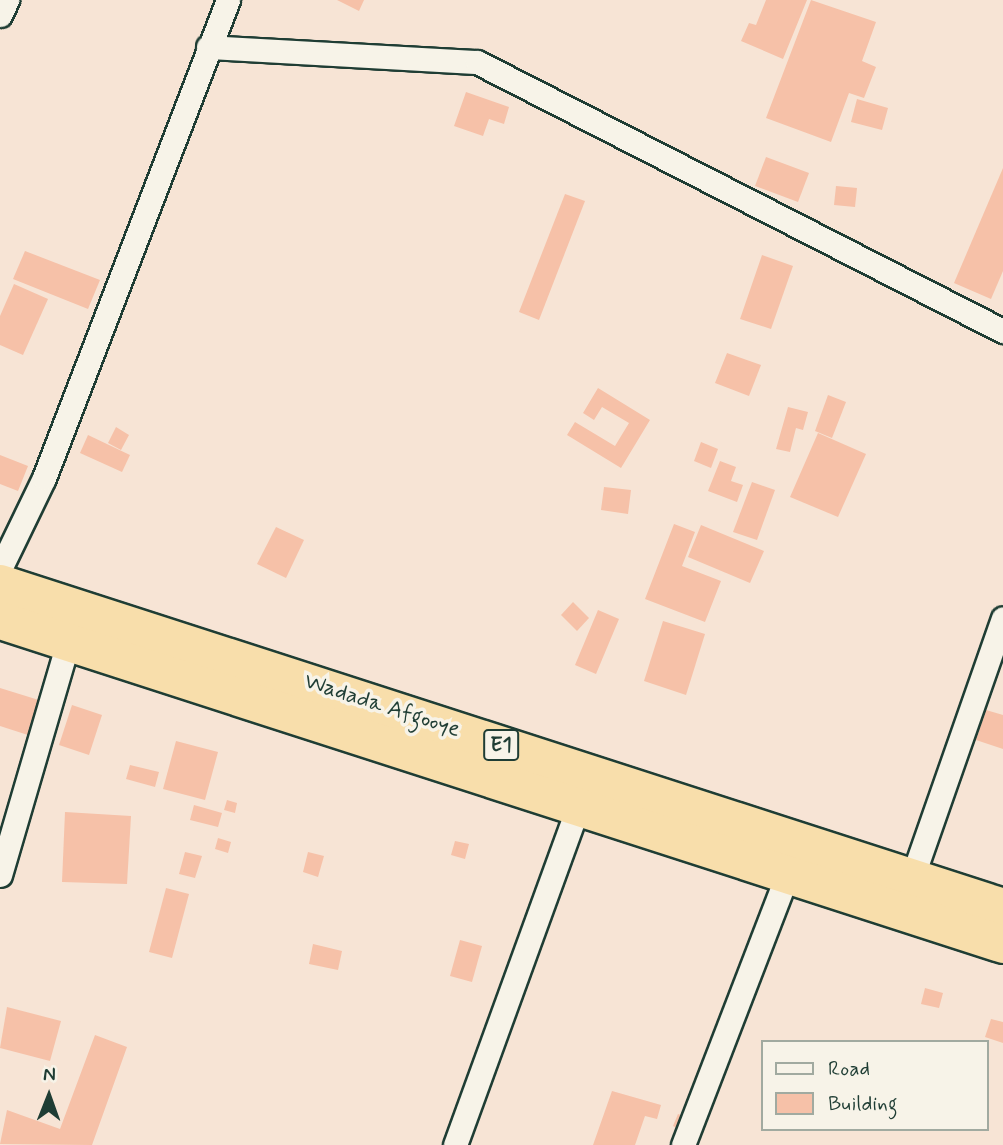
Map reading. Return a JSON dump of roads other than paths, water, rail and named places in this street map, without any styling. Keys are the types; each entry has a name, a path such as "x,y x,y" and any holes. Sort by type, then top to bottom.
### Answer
{"highway":[{"name":"Wadada Afgooye","path":"0,583 1003,907"},
{"name":"Wadada Afgooye","path":"0,620 579,804 787,875 1003,944"}],"street":[{"path":"0,15 7,0"},
{"path":"0,569 44,478 228,0"},
{"path":"208,47 477,62 1003,331"},
{"path":"912,878 1003,618"},
{"path":"0,876 68,642"},
{"path":"455,1145 579,804"},
{"path":"683,1145 787,875"}]}
